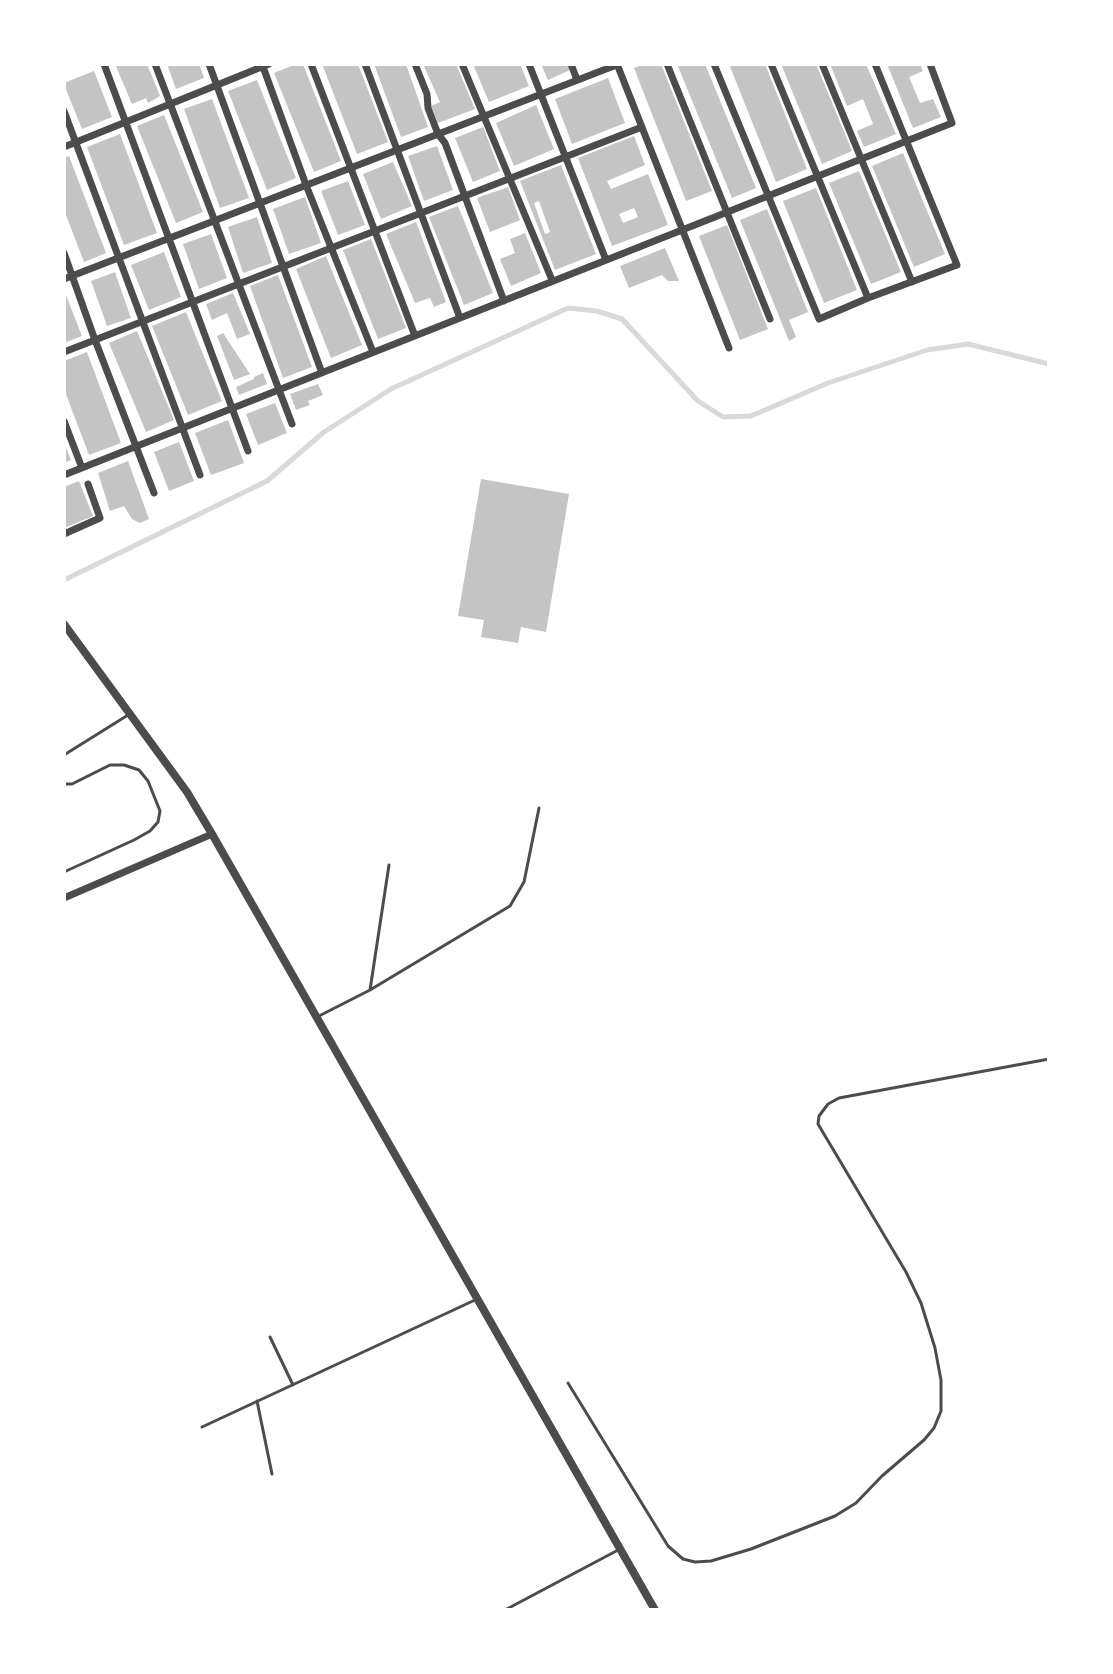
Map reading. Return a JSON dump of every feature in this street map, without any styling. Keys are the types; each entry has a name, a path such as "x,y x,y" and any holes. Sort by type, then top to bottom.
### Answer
{"street":[{"path":"104,64 248,451"},
{"path":"155,64 292,424"},
{"path":"209,64 322,373"},
{"path":"311,64 415,336"},
{"path":"365,64 460,318"},
{"path":"415,64 427,94 428,108 445,143 504,301"},
{"path":"462,64 552,280"},
{"path":"529,64 606,260"},
{"path":"571,64 577,80"},
{"path":"64,279 618,64 729,348"},
{"path":"667,64 770,319"},
{"path":"714,64 819,319 957,265 875,64"},
{"path":"771,64 868,298"},
{"path":"822,64 912,282"},
{"path":"64,475 952,123 930,64"},
{"path":"64,147 264,65 306,185 373,352"},
{"path":"64,111 200,475"},
{"path":"64,352 642,127"},
{"path":"64,253 154,493"},
{"path":"64,421 82,468"},
{"path":"64,534 100,518 88,484"},
{"path":"64,624 187,792 655,1610"},
{"path":"64,898 212,834"}],"lane":[{"path":"64,755 131,713"},
{"path":"64,784 72,784 110,765 124,765 139,770 148,781 160,811 158,822 150,831 64,872"},
{"path":"317,1017 370,990 510,906 524,882 539,808"},
{"path":"370,990 389,865"},
{"path":"568,1383 668,1546 683,1559 711,1561 751,1549 835,1516 856,1503 934,1428 941,1411 941,1380 921,1303 906,1272 818,1124 819,1116 828,1104 839,1098 1049,1059"},
{"path":"202,1427 479,1298"},
{"path":"270,1337 293,1385"},
{"path":"257,1401 272,1474"},
{"path":"505,1610 620,1549"}],"building":[{"path":"115,64 147,64 160,96 148,103 146,98 132,104"},
{"path":"167,64 199,64 204,78 176,89"},
{"path":"303,64 341,161 314,172 274,73"},
{"path":"322,64 358,64 388,142 357,154"},
{"path":"374,64 406,64 428,127 401,137"},
{"path":"423,64 456,64 475,109 438,123 431,106 440,102"},
{"path":"473,64 520,64 529,86 489,102"},
{"path":"541,64 568,64 570,70 548,80"},
{"path":"644,64 661,64 712,191 686,201 634,68"},
{"path":"677,64 705,64 756,188 732,198"},
{"path":"729,64 765,64 807,169 776,182"},
{"path":"781,64 816,64 852,151 822,164"},
{"path":"830,64 866,64 896,134 864,147 857,131 873,124 863,99 847,106"},
{"path":"887,64 920,64 923,71 909,77 920,103 933,99 941,117 913,128"},
{"path":"94,71 112,117 82,129 64,83"},
{"path":"608,78 625,123 572,144 555,99"},
{"path":"257,80 296,178 267,190 228,91"},
{"path":"212,99 249,198 220,208 184,109"},
{"path":"536,105 554,149 514,166 496,123"},
{"path":"164,115 203,212 176,223 137,126"},
{"path":"483,127 500,171 473,182 455,138"},
{"path":"120,134 157,233 124,245 87,147"},
{"path":"634,136 645,165 607,181 611,189 648,174 668,225 612,246 578,158","holes":["634,208 638,217 623,223 619,214"]},
{"path":"437,146 453,190 424,201 408,156"},
{"path":"903,153 945,254 914,267 872,166"},
{"path":"69,156 106,253 84,262 64,210 64,158"},
{"path":"393,162 412,206 381,219 363,174"},
{"path":"561,165 596,254 555,270 520,181","holes":["539,201 550,232 545,234 534,203"]},
{"path":"859,171 901,272 871,284 829,183"},
{"path":"348,181 365,225 338,235 321,191"},
{"path":"508,187 520,220 490,232 477,198"},
{"path":"816,188 857,290 824,303 783,201"},
{"path":"305,197 321,243 289,254 273,209"},
{"path":"458,206 493,293 464,305 429,217"},
{"path":"767,209 808,312 789,320 796,337 789,341 740,220"},
{"path":"257,217 272,263 243,273 228,227"},
{"path":"416,222 446,302 434,307 430,298 415,303 386,234"},
{"path":"727,225 768,329 740,340 699,236"},
{"path":"525,233 541,273 511,286 500,259 515,253 510,239"},
{"path":"211,234 227,278 199,289 183,244"},
{"path":"371,239 406,328 378,339 343,250"},
{"path":"665,248 679,281 668,281 662,275 629,288 620,266"},
{"path":"164,252 181,297 149,310 131,265"},
{"path":"326,256 362,345 331,358 296,269"},
{"path":"115,272 131,318 107,326 91,281"},
{"path":"278,275 312,367 283,378 250,286"},
{"path":"64,290 82,336 64,343"},
{"path":"233,293 250,334 237,339 227,313 212,320 206,304"},
{"path":"186,312 222,401 188,415 152,326"},
{"path":"137,331 174,420 146,432 109,343"},
{"path":"223,333 250,374 234,380 217,336"},
{"path":"87,352 121,443 89,455 64,389 64,361"},
{"path":"263,373 267,384 239,395 236,387"},
{"path":"318,384 323,395 308,401 310,405 296,410 290,394"},
{"path":"275,403 287,433 258,445 246,414"},
{"path":"228,420 244,463 211,475 195,433"},
{"path":"179,442 194,481 169,491 154,452"},
{"path":"64,443 71,460 64,463"},
{"path":"128,461 149,519 140,523 132,519 124,506 110,511 98,473"},
{"path":"481,479 569,494 546,632 521,627 518,643 481,637 484,620 458,616"},
{"path":"79,481 93,516 64,528 64,487"}],"waterway":[{"path":"64,580 267,481 324,432 391,389 568,308 597,311 622,319 698,401 723,417 751,416 828,383 927,350 968,344 1049,364"}]}
